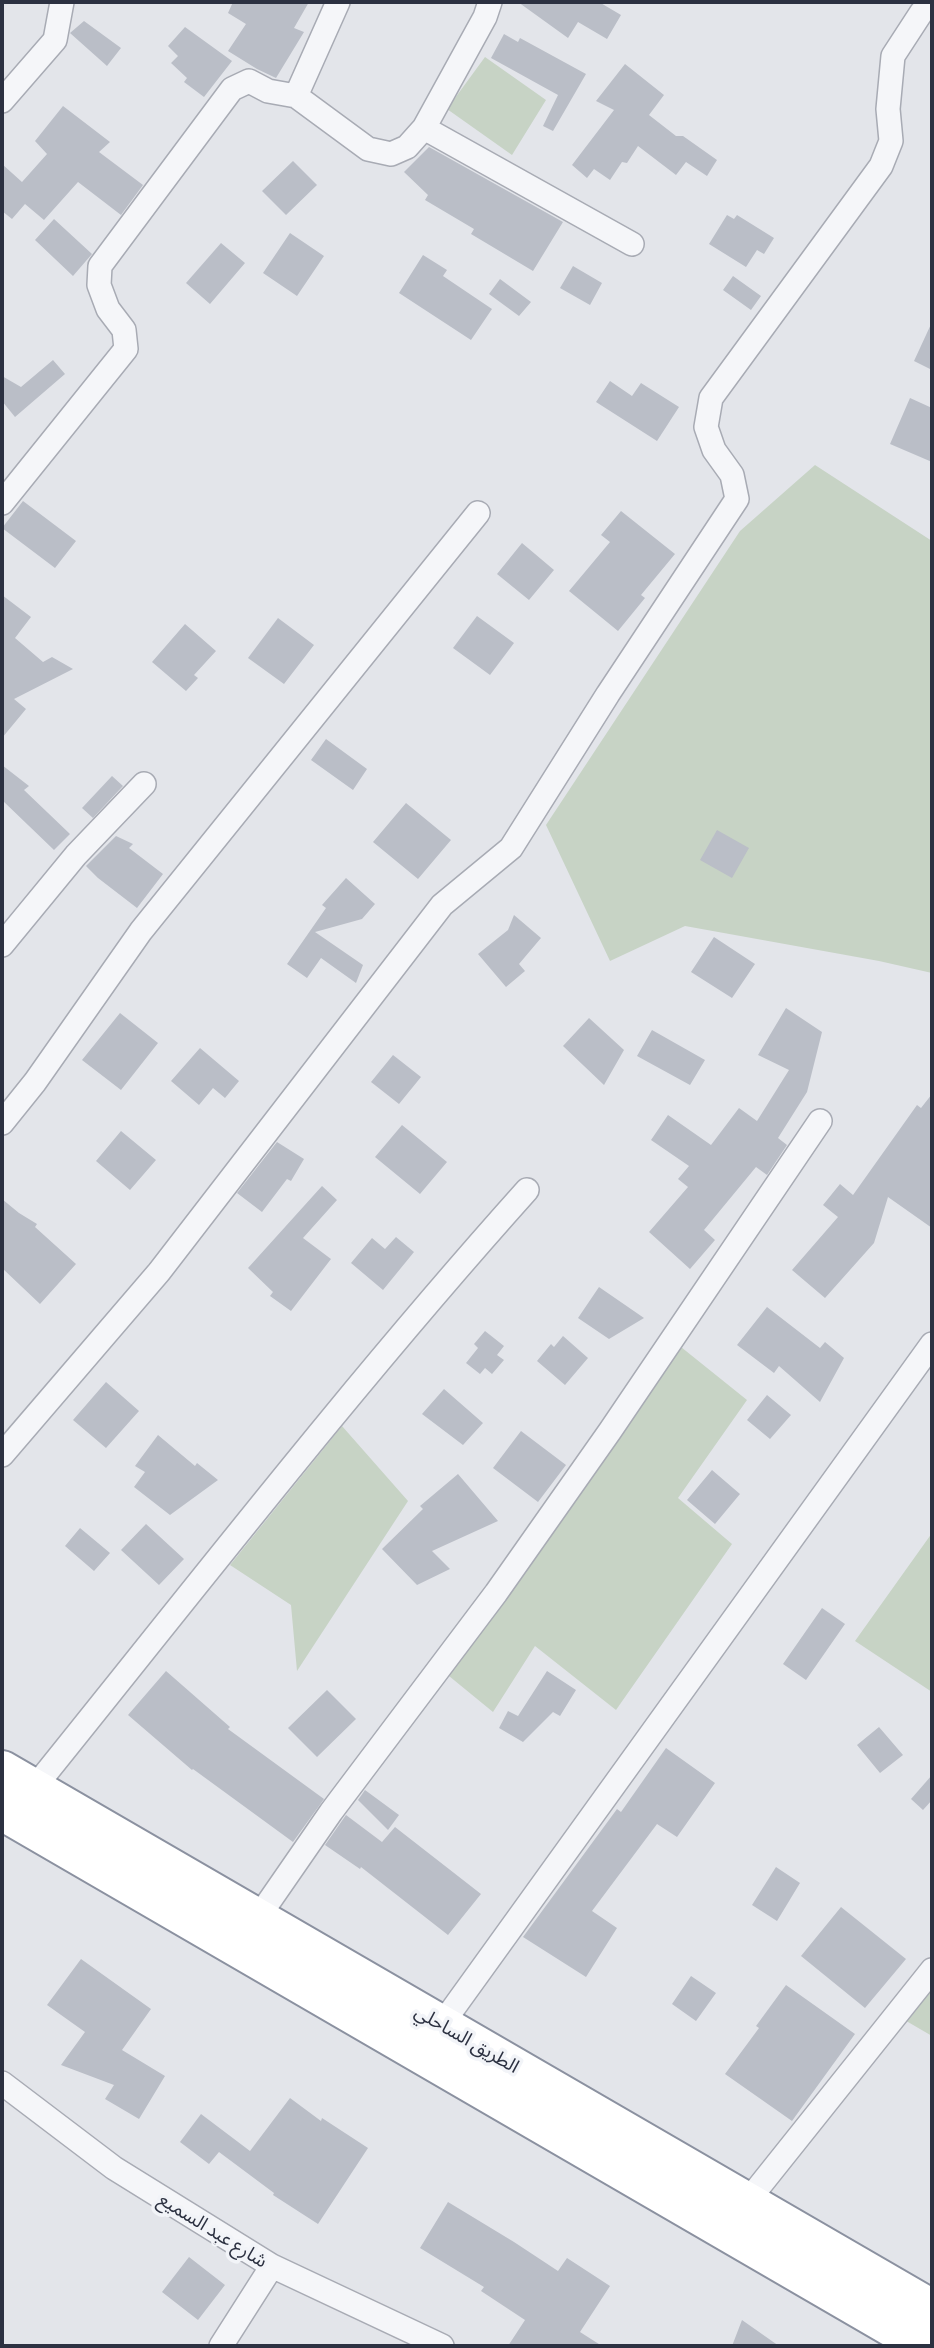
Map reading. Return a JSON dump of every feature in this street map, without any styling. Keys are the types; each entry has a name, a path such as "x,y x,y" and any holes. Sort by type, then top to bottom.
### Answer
{"highway":[{"name":"الطريق الساحلي","path":"18,1779 932,2309"},
{"name":"الطريق الساحلي","path":"2,1811 456,2073 724,2233 924,2346"}],"street":[{"path":"2,101 55,40 62,2"},
{"path":"296,96 338,2"},
{"path":"2,503 126,349 124,330 108,309 99,285 100,266 232,89 248,80 268,91 296,96 368,149 391,153 407,148 424,128 485,17 490,2"},
{"path":"2,1455 159,1272 442,905 511,848 608,694 737,499 732,475 714,450 706,427 711,398 881,166 891,141 888,109 893,56 921,13 932,2"},
{"path":"424,128 632,244"},
{"path":"2,1123 35,1082 141,931 478,513"},
{"path":"2,945 76,855 144,785"},
{"path":"257,1919 331,1812 496,1593 820,1121"},
{"path":"18,1779 446,1280 527,1190"},
{"path":"442,2024 932,1344"},
{"path":"746,2203 932,1970"},
{"name":"شارع عبد السميع","path":"2,2083 114,2168 272,2266 443,2346"},
{"path":"221,2346 272,2266"}],"green space":[{"path":"485,57 546,100 512,155 447,109"},
{"path":"815,465 932,541 932,973 685,926 610,961 546,825 740,531"},
{"path":"681,1347 747,1400 678,1498 732,1544 616,1710 535,1646 493,1712 449,1676"},
{"path":"342,1426 408,1501 297,1671 291,1605 230,1565"},
{"path":"932,1533 932,1692 855,1641"},
{"path":"932,1972 932,2036 896,2015"}],"building":[{"path":"233,2 309,2 294,28 304,32 276,78 228,51 246,24 228,13"},
{"path":"518,2 599,2 621,15 607,39 578,22 568,38"},
{"path":"84,21 121,48 107,66 70,33"},
{"path":"185,27 232,61 204,97 184,82 187,78 171,63 178,56 168,46"},
{"path":"504,34 518,42 520,38 586,74 553,131 543,126 558,95 491,58"},
{"path":"625,64 664,95 649,115 676,136 683,136 717,160 707,176 686,162 676,175 638,146 627,163 622,162 610,180 594,169 587,178 572,165 614,110 596,101"},
{"path":"63,106 110,142 99,152 143,185 121,215 78,182 44,220 25,204 12,219 2,211 2,164 22,182 47,154 35,141"},
{"path":"429,147 563,222 533,271 471,234 474,229 425,200 428,195 404,172"},
{"path":"293,161 317,185 286,215 262,191"},
{"path":"727,215 734,219 737,215 774,238 764,254 757,250 746,267 709,244"},
{"path":"54,219 92,254 73,276 35,240"},
{"path":"290,233 324,256 297,296 263,273"},
{"path":"221,243 245,263 210,304 186,283"},
{"path":"423,255 447,270 443,276 492,309 471,340 399,293"},
{"path":"573,266 602,283 590,305 560,288"},
{"path":"733,276 761,296 751,310 723,290"},
{"path":"500,279 531,302 519,316 489,294"},
{"path":"932,322 932,370 914,361"},
{"path":"53,360 65,374 15,417 2,401 2,376 21,387"},
{"path":"610,381 632,396 641,383 679,407 657,441 596,402"},
{"path":"910,398 932,408 932,462 890,444"},
{"path":"23,501 76,541 55,568 2,528"},
{"path":"621,511 675,554 641,595 645,598 618,631 569,591 610,542 601,535"},
{"path":"522,543 554,570 529,600 497,574"},
{"path":"2,595 31,617 15,638 43,662 52,657 73,669 14,699 26,709 2,738"},
{"path":"477,616 514,643 490,675 453,648"},
{"path":"278,618 314,645 284,684 248,658"},
{"path":"185,624 216,651 194,675 198,678 186,691 152,662"},
{"path":"326,739 367,769 353,790 311,760"},
{"path":"2,765 29,786 24,790 70,834 54,850 2,800"},
{"path":"112,776 123,786 93,818 82,808"},
{"path":"406,803 451,840 418,879 373,842"},
{"path":"717,830 749,848 732,878 700,860"},
{"path":"116,836 133,844 129,848 163,874 137,908 86,866"},
{"path":"346,878 375,904 362,919 315,932 363,965 356,983 321,958 307,978 287,964 326,908 322,905"},
{"path":"514,915 541,938 519,964 525,971 506,987 478,954 508,930"},
{"path":"714,937 755,964 732,998 691,972"},
{"path":"786,1008 822,1032 807,1092 778,1138 787,1145 767,1175 756,1167 704,1230 715,1240 690,1269 649,1232 688,1187 678,1179 689,1166 651,1140 668,1115 711,1145 739,1108 757,1121 789,1070 758,1055"},
{"path":"120,1013 158,1043 121,1090 82,1060"},
{"path":"589,1018 624,1050 604,1085 563,1046"},
{"path":"652,1030 705,1060 690,1085 637,1056"},
{"path":"200,1048 239,1081 225,1098 213,1088 199,1105 171,1081"},
{"path":"393,1055 421,1077 399,1104 371,1082"},
{"path":"932,1094 932,1228 888,1197 874,1243 825,1298 792,1270 838,1217 823,1205 840,1184 853,1195 917,1105 921,1108"},
{"path":"402,1125 447,1162 420,1194 375,1157"},
{"path":"121,1131 156,1160 130,1190 96,1161"},
{"path":"277,1142 304,1159 291,1181 287,1179 262,1212 237,1193"},
{"path":"322,1186 337,1200 303,1238 331,1259 291,1311 270,1296 273,1292 248,1268"},
{"path":"2,1199 37,1224 35,1227 76,1264 40,1304 2,1268"},
{"path":"396,1237 414,1252 383,1290 351,1263 372,1238 385,1249"},
{"path":"599,1287 644,1318 609,1339 578,1318"},
{"path":"767,1307 820,1348 825,1342 844,1358 820,1402 779,1366 774,1373 737,1345"},
{"path":"485,1331 504,1346 497,1355 504,1360 492,1374 485,1368 480,1374 466,1363 478,1348 474,1344"},
{"path":"563,1336 588,1358 565,1385 537,1361 551,1344 554,1347"},
{"path":"106,1382 139,1411 106,1448 73,1420"},
{"path":"444,1389 483,1423 463,1445 422,1414"},
{"path":"767,1395 791,1415 770,1439 747,1420"},
{"path":"521,1431 566,1465 538,1502 493,1468"},
{"path":"158,1435 195,1466 197,1463 218,1480 170,1515 134,1487 145,1472 135,1466"},
{"path":"712,1470 740,1494 715,1524 687,1500"},
{"path":"458,1474 498,1521 432,1551 450,1569 417,1585 382,1549 423,1509 420,1506"},
{"path":"146,1524 184,1559 159,1585 121,1550"},
{"path":"80,1528 110,1553 94,1571 65,1546"},
{"path":"822,1608 845,1624 806,1680 783,1664"},
{"path":"166,1671 230,1727 228,1729 324,1799 293,1842 192,1770 128,1715"},
{"path":"547,1671 576,1690 560,1716 553,1712 523,1742 499,1728 508,1711 518,1716"},
{"path":"327,1690 356,1719 317,1757 288,1728"},
{"path":"879,1727 903,1755 880,1773 857,1745"},
{"path":"666,1748 715,1783 677,1837 657,1824 592,1911 617,1928 586,1977 523,1937 617,1809 621,1812"},
{"path":"932,1775 932,1800 923,1810 911,1799"},
{"path":"365,1790 399,1815 388,1830 358,1800"},
{"path":"346,1815 382,1842 395,1827 481,1894 448,1935 361,1867 360,1869 325,1845"},
{"path":"776,1867 800,1883 777,1921 752,1905"},
{"path":"841,1907 906,1959 865,2008 801,1956"},
{"path":"81,1959 151,2009 122,2050 165,2076 139,2119 105,2099 114,2085 61,2065 85,2032 47,2005"},
{"path":"691,1976 716,1993 696,2021 672,2004"},
{"path":"786,1985 855,2034 792,2121 725,2074"},
{"path":"290,2098 321,2121 322,2118 368,2148 318,2224 273,2195 274,2193 219,2152 209,2164 180,2142 201,2114 250,2151"},
{"path":"448,2202 558,2271 567,2258 610,2286 580,2332 602,2346 508,2346 525,2320 481,2291 484,2287 420,2248"},
{"path":"189,2257 225,2285 198,2320 162,2292"},
{"path":"742,2320 779,2346 732,2346"}]}
